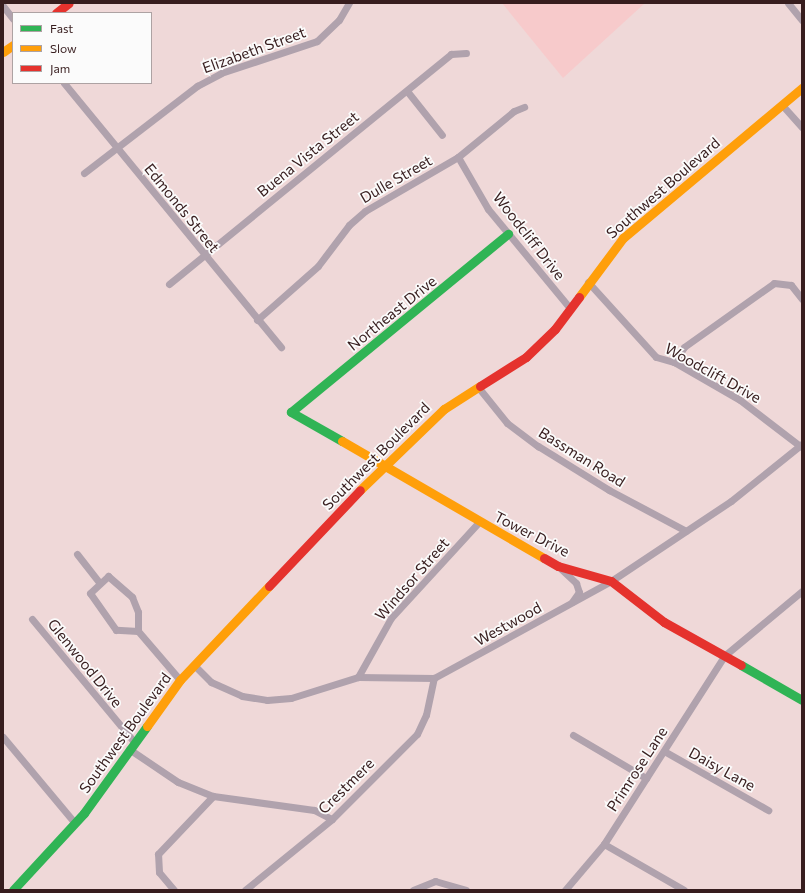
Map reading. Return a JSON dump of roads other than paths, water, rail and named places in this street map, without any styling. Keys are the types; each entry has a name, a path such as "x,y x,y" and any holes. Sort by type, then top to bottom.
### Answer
{"main road":[{"path":"57,12 69,3"},
{"path":"3,52 12,47"},
{"name":"Southwest Boulevard","path":"13,890 75,823 180,680 383,466 444,409 526,357 556,328 588,282 623,238 802,88"},
{"name":"Northeast Drive","path":"291,412 508,234"},
{"name":"Tower Drive","path":"291,412 479,522 558,566 611,581 664,622 802,700"}],"street":[{"name":"Elizabeth Street","path":"84,173 116,146 197,86 221,73 317,41 339,20 349,3"},
{"path":"788,3 802,20"},
{"path":"3,6 12,18"},
{"name":"Buena Vista Street","path":"169,284 451,54 466,52"},
{"name":"Edmonds Street","path":"65,84 203,255 281,347"},
{"path":"406,91 442,135"},
{"path":"782,104 802,126"},
{"name":"Dulle Street","path":"257,320 318,266 349,225 365,211 458,157 514,111 524,107"},
{"name":"Woodcliff Drive","path":"458,157 488,209 570,308"},
{"name":"Woodclift Drive","path":"588,282 656,357 674,362 740,400 801,445"},
{"path":"674,362 684,347 774,283 791,285 802,299"},
{"name":"Bassman Road","path":"478,387 507,423 538,446 686,531"},
{"name":"Westwood","path":"194,665 211,682 242,696 267,700 291,698 358,677 434,678 611,581 731,501 801,445"},
{"name":"Windsor Street","path":"358,677 391,618 479,522"},
{"path":"77,554 99,582"},
{"path":"558,566 576,583 579,592 571,604"},
{"path":"138,632 116,630 105,618 90,593 99,582 108,576 132,597 138,612 138,632 180,680"},
{"name":"Primrose Lane","path":"565,890 604,844 724,656 802,591"},
{"name":"Glenwood Drive","path":"32,619 131,745 178,782 213,796 314,810 332,819"},
{"name":"Crestmere","path":"245,890 332,819 417,734 426,714 434,678"},
{"path":"572,735 646,778"},
{"path":"3,737 75,823"},
{"name":"Daisy Lane","path":"664,751 768,810"},
{"path":"174,890 159,872 158,854 213,796"},
{"path":"604,844 684,890"},
{"path":"413,890 436,881 466,890"}]}
